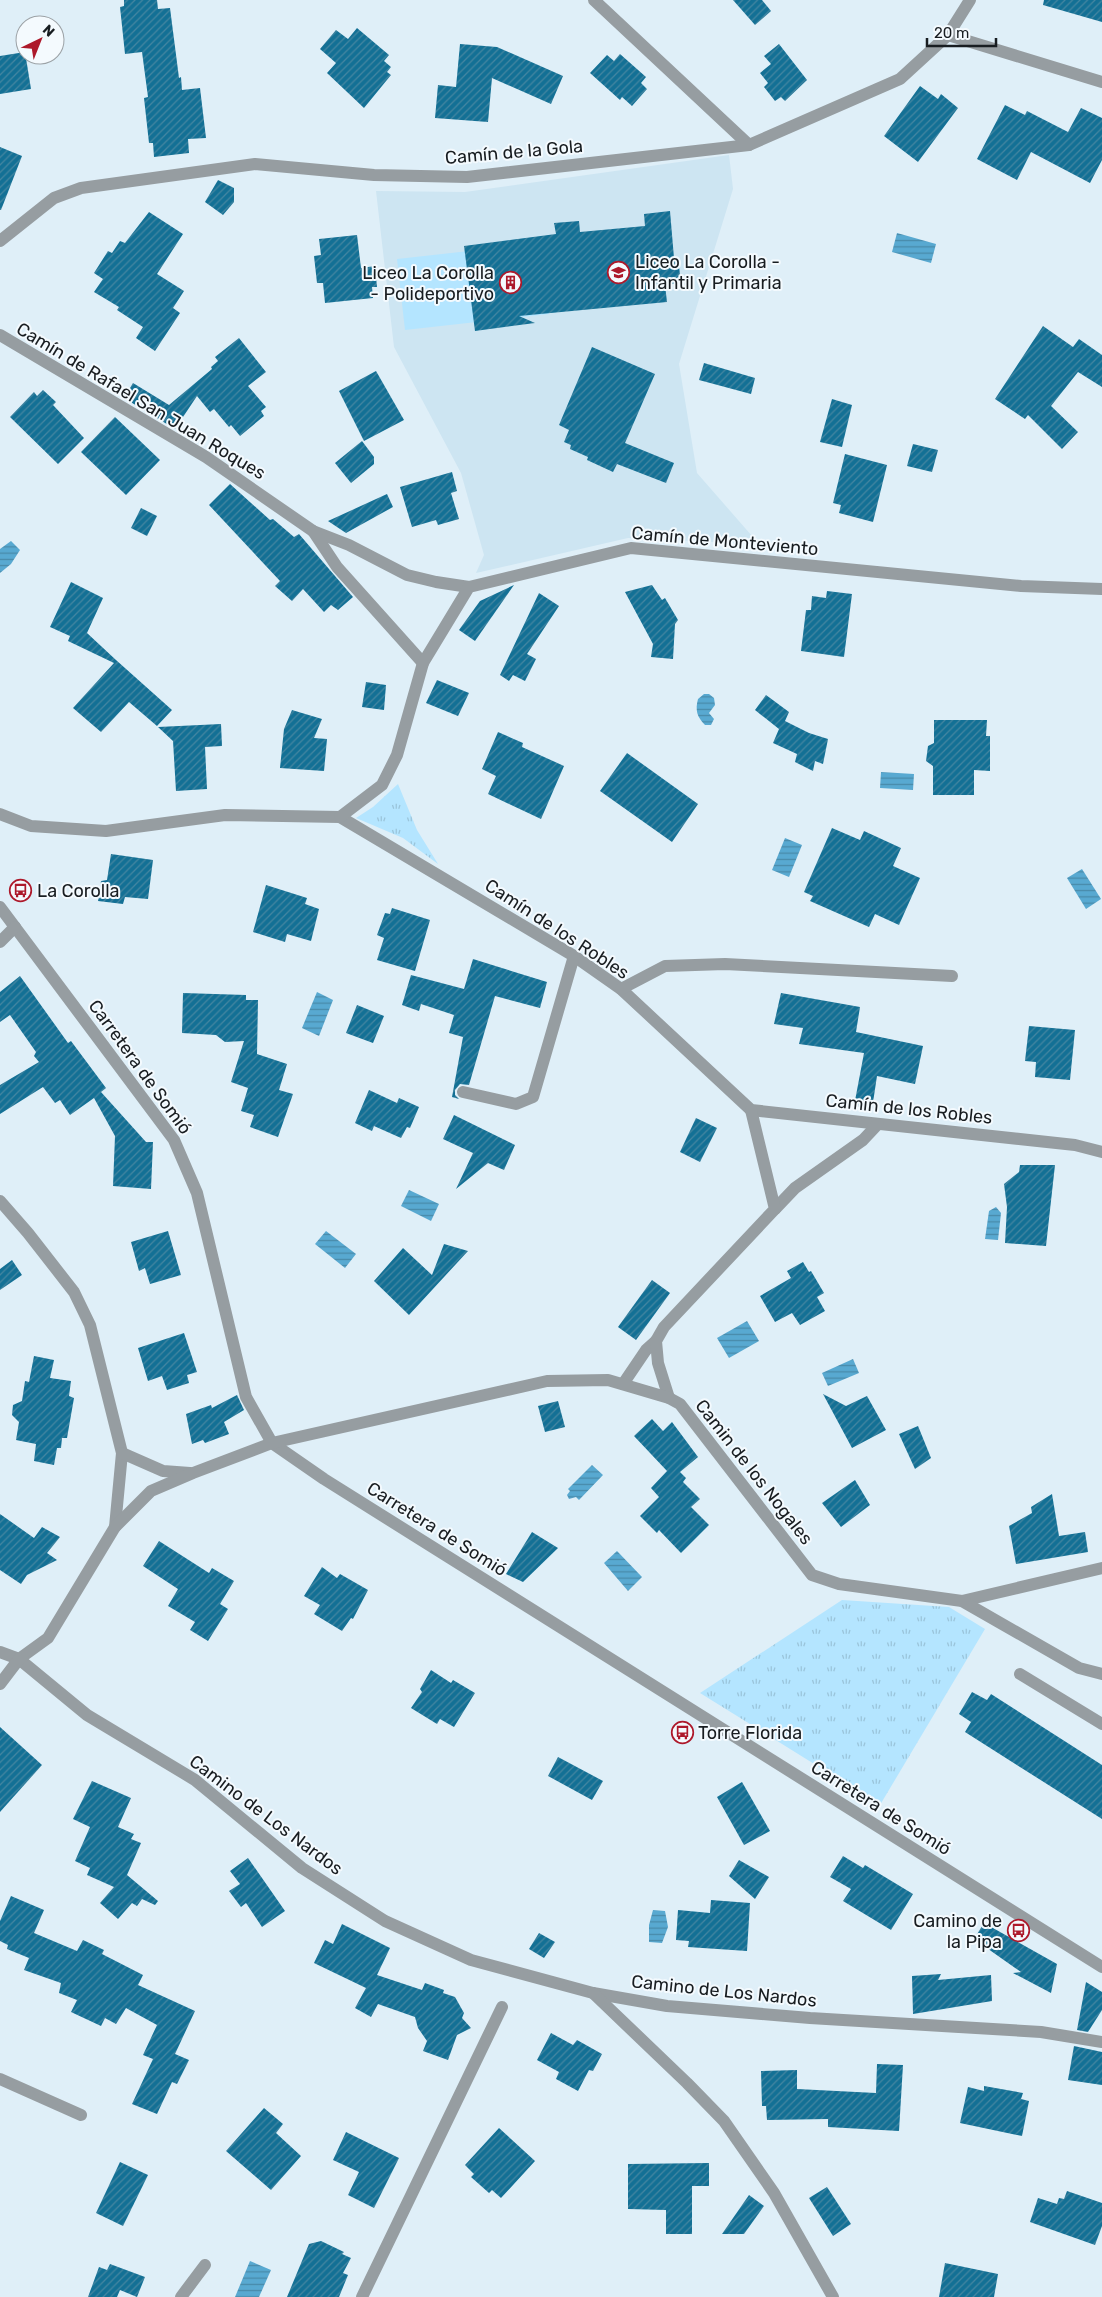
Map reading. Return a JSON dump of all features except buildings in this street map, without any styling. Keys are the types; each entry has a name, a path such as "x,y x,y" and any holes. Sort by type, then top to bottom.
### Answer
{"street":[{"path":"594,0 749,145"},
{"name":"Camín de la Gola","path":"0,241 54,198 81,188 255,164 374,175 467,177 749,145 900,79 948,34 970,0"},
{"path":"948,34 1102,82"},
{"name":"Camín de Rafael San Juan Roques","path":"0,335 206,457 313,531 349,545 407,575 468,587"},
{"name":"Camín de Rafael San Juan Roques","path":"313,531 337,567 423,663"},
{"name":"Camín de Monteviento","path":"468,587 631,548 1021,586 1102,589"},
{"path":"340,817 382,786 397,755 423,663 468,587"},
{"name":"Camín de los Robles","path":"0,814 31,826 106,831 225,815 340,817 574,956 621,989 751,1110 1075,1145 1102,1152"},
{"name":"Carretera de Somió","path":"0,907 174,1140 197,1193 246,1397 272,1443 324,1479 1102,1967"},
{"path":"0,942 15,927"},
{"path":"463,1092 516,1104 533,1097 574,956"},
{"path":"621,989 665,966 674,965 725,964 952,976"},
{"path":"751,1110 775,1209"},
{"path":"623,1384 664,1327 795,1188 863,1140 878,1124"},
{"path":"0,1201 28,1233 74,1292 86,1316 90,1325 122,1453 115,1527 48,1638 18,1659 0,1684"},
{"path":"656,1340 658,1363 670,1398"},
{"name":"Camin de los Nogales","path":"115,1527 151,1491 272,1443 547,1381 608,1380 670,1398 680,1404 812,1575 839,1584 962,1601 1079,1668 1102,1674"},
{"path":"122,1453 138,1462 163,1471 193,1473"},
{"path":"962,1601 1102,1568"},
{"name":"Camino de Los Nardos","path":"0,1652 18,1659 87,1715 195,1780 302,1868 385,1921 471,1960 593,1993 667,2006 810,2018 1041,2032 1102,2042"},
{"path":"1020,1674 1102,1724"},
{"path":"593,1993 687,2083 724,2122 774,2193 833,2297"},
{"path":"362,2297 502,2007"},
{"path":"0,2079 80,2115"},
{"path":"181,2297 205,2265"}],"shaded area":[{"path":"729,155 733,189 679,364 697,473 759,544 628,538 476,573 484,555 461,473 394,347 376,191 465,192"},
{"path":"897,233 936,244 931,263 892,252"},
{"path":"11,541 20,550 11,564 0,573 0,549"},
{"path":"704,694 709,694 714,698 715,705 709,713 714,719 711,725 705,725 697,713 698,699"},
{"path":"881,772 914,774 913,790 880,788"},
{"path":"785,838 802,845 789,877 772,870"},
{"path":"1082,869 1101,899 1086,909 1067,878"},
{"path":"317,992 333,1000 319,1036 302,1028"},
{"path":"409,1190 439,1204 431,1221 401,1206"},
{"path":"996,1207 1001,1213 998,1240 985,1239 989,1211"},
{"path":"326,1231 356,1254 345,1268 315,1244"},
{"path":"747,1321 759,1341 729,1358 717,1338"},
{"path":"853,1359 859,1373 828,1386 822,1373"},
{"path":"592,1465 603,1475 579,1500 576,1497 569,1499 567,1495 570,1491 568,1489"},
{"path":"617,1551 642,1577 628,1591 604,1563"},
{"path":"653,1910 665,1911 668,1927 662,1943 649,1942 649,1925"},
{"path":"250,2261 271,2270 259,2297 235,2297"}],"green space":[{"path":"541,243 549,314 405,330 397,259"},
{"path":"398,784 417,830 438,864 403,838 356,818 373,807"},
{"path":"842,1600 949,1607 985,1629 880,1805 700,1693"}],"place":[{"name":"Liceo La Corolla - Infantil y Primaria","path":"619,272"},
{"name":"Liceo La Corolla - Polideportivo","path":"510,283"},
{"name":"La Corolla","path":"21,891"},
{"name":"Torre Florida","path":"682,1733"},
{"name":"Camino de la Pipa","path":"1018,1931"}]}
